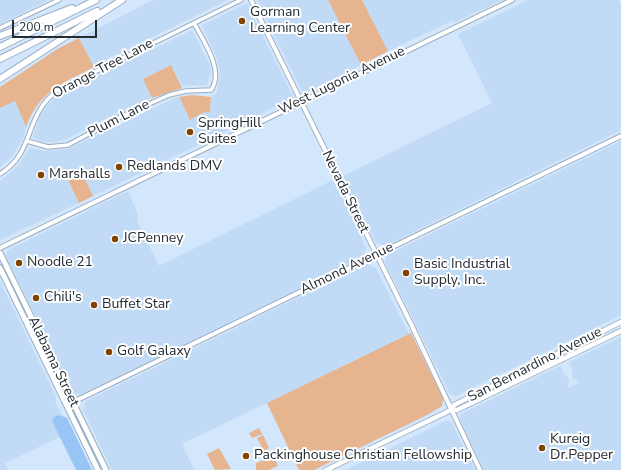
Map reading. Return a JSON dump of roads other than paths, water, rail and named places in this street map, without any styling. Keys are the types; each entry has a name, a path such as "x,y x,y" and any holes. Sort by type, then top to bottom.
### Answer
{"highway":[{"path":"0,36 92,0"},
{"path":"0,47 96,0"},
{"path":"0,59 121,0"},
{"path":"0,79 121,0"},
{"path":"0,62 30,44"}],"main road":[{"name":"Alabama Street","path":"0,253 106,470"},
{"name":"Alabama Street","path":"0,268 98,470"},
{"name":"San Bernardino Avenue","path":"451,410 454,405 621,322"},
{"name":"San Bernardino Avenue","path":"326,470 451,410 457,410 621,331"}],"street":[{"path":"0,28 59,0"},
{"name":"Orange Tree Lane","path":"0,174 13,164 27,141 31,125 38,110 47,98 58,90 241,0"},
{"name":"Nevada Street","path":"251,0 480,470"},
{"name":"West Lugonia Avenue","path":"0,248 512,0"},
{"name":"Plum Lane","path":"27,141 48,147 68,144 122,116 169,95 186,90 211,90 215,75 213,64 194,22"},
{"name":"Almond Avenue","path":"67,405 621,136"}],"water":[{"path":"59,415 67,418 92,470 76,470 52,421 54,417"}],"place":[{"name":"Gorman Learning Center","path":"242,21"},
{"name":"SpringHill Suites","path":"190,132"},
{"name":"Redlands DMV","path":"119,167"},
{"name":"Marshalls","path":"41,175"},
{"name":"JCPenney","path":"115,239"},
{"name":"Noodle 21","path":"19,263"},
{"name":"Basic Industrial Supply, Inc.","path":"406,273"},
{"name":"Chili's","path":"36,298"},
{"name":"Buffet Star","path":"94,305"},
{"name":"Golf Galaxy","path":"109,352"},
{"name":"Kureig Dr.Pepper","path":"542,448"},
{"name":"Packinghouse Christian Fellowship","path":"246,456"}]}
